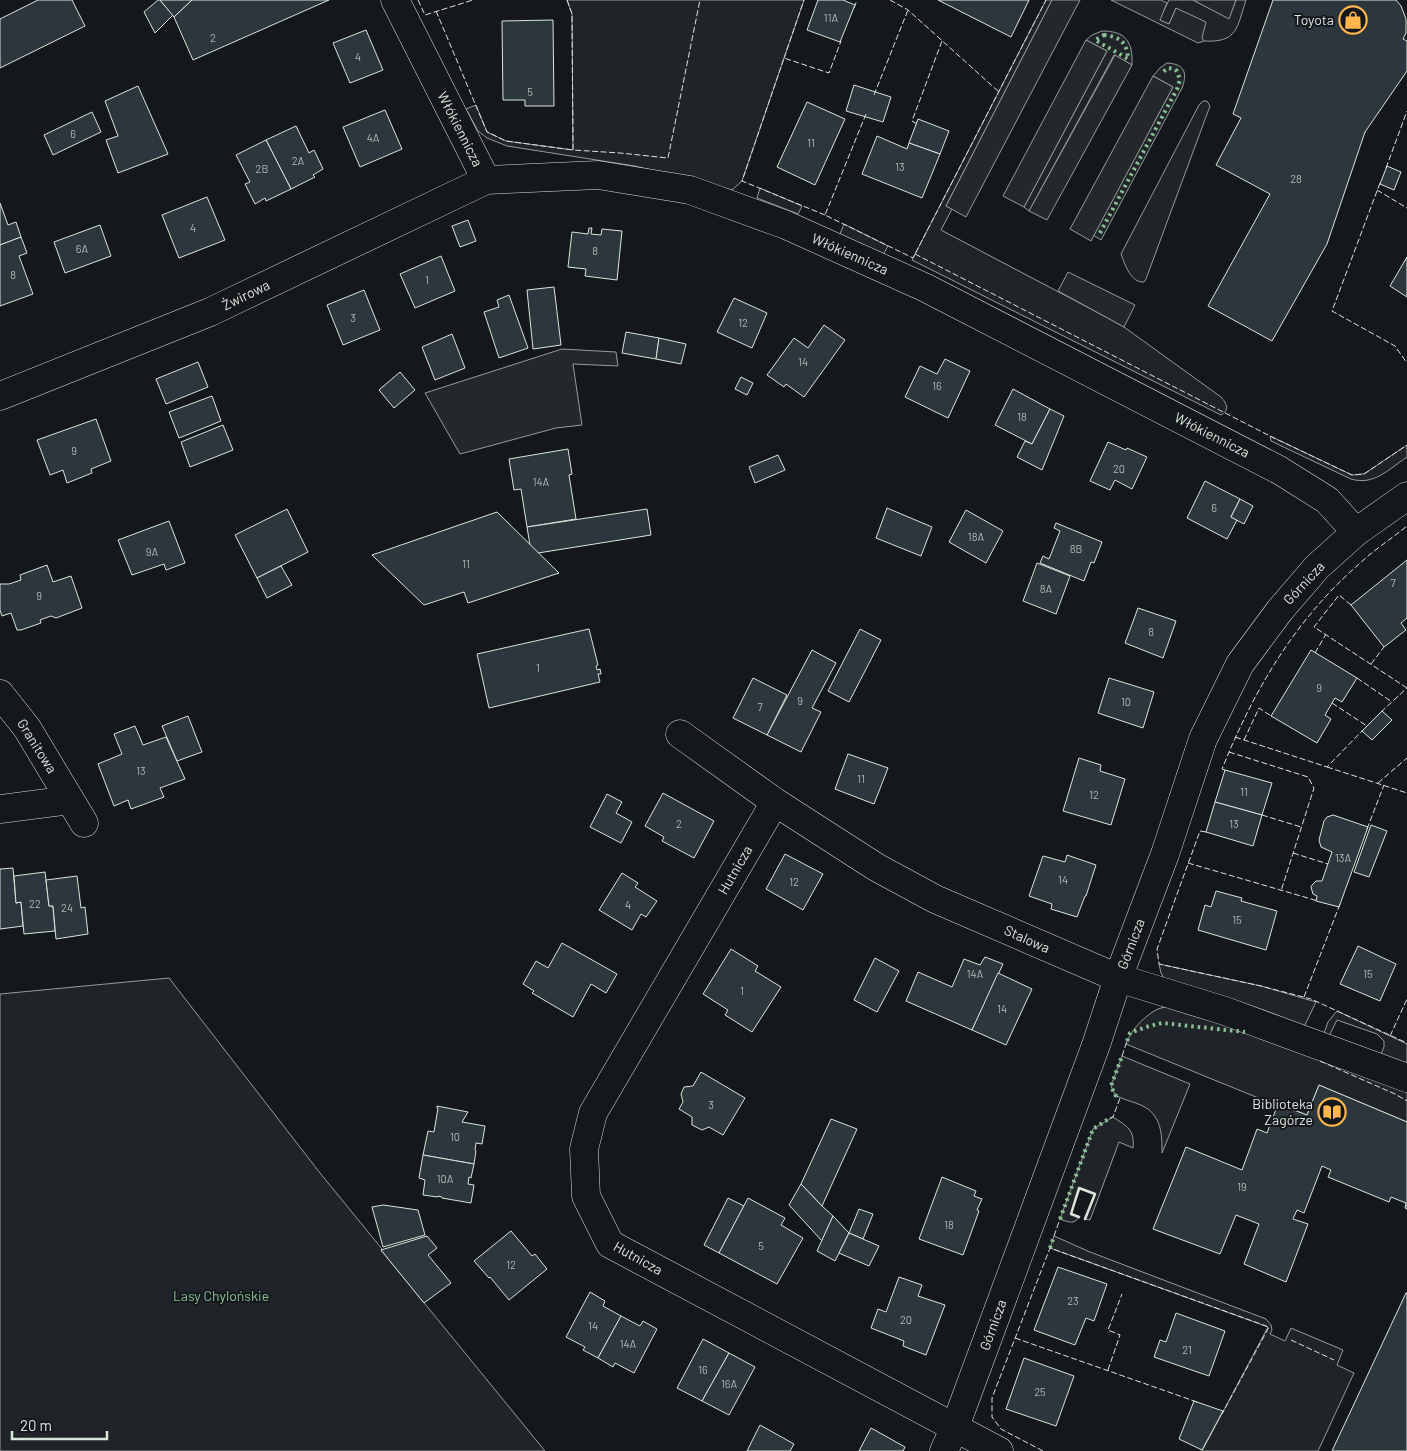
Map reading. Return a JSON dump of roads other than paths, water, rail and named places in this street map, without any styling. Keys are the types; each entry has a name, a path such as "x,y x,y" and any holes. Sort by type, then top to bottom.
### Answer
{"street":[{"name":"Włókiennicza","path":"395,0 486,180 598,175 690,190 786,225 926,288 1279,470 1327,500 1356,532"},
{"name":"Żwirowa","path":"0,396 210,312 486,180"},
{"name":"Górnicza","path":"950,1439 1165,854 1203,739 1240,664 1280,610 1317,567 1356,532 1407,496"},
{"name":"Granitowa","path":"0,694 28,728 77,812 0,809"},
{"name":"Stalowa","path":"680,734 775,802 876,867 935,898 1118,978 1224,1011 1407,1078"},
{"name":"Hutnicza","path":"775,802 593,1113 584,1149 586,1196 610,1244 950,1439 999,1451"}],"place":[{"name":"Toyota","path":"1353,20"},
{"name":"Biblioteka Zagórze","path":"1332,1112"}],"park label":[{"name":"Lasy Chylońskie","path":"221,1296"}]}
